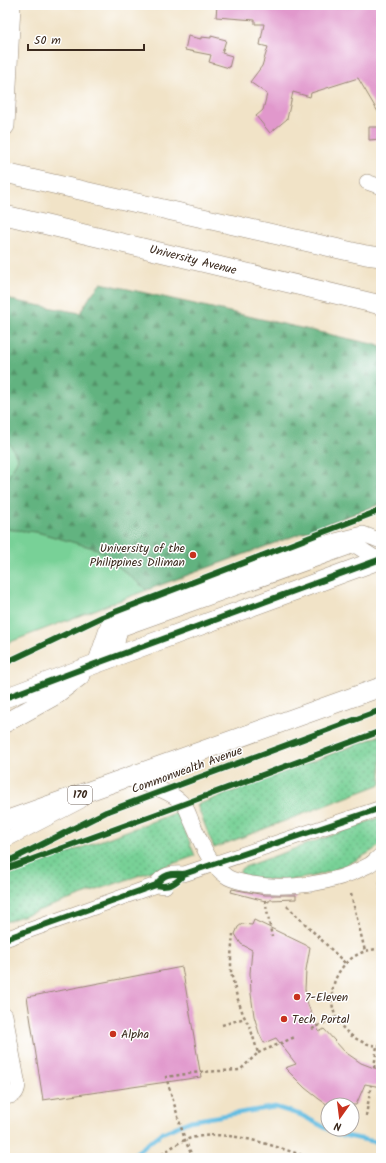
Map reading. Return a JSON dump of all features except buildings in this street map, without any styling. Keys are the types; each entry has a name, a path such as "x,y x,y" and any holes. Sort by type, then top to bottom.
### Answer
{"main road":[{"path":"5,126 12,5"},
{"path":"5,173 358,254 381,257"},
{"name":"University Avenue","path":"5,215 381,306"},
{"path":"5,698 380,559"},
{"path":"5,723 52,697 95,664"},
{"name":"Commonwealth Avenue","path":"5,821 34,812 381,687"},
{"path":"5,813 34,812"}],"lane":[{"path":"95,664 108,626 155,604 315,546 363,534 381,541"},
{"path":"5,840 126,778 173,796 184,804 204,849 213,864 226,877 242,882 276,887 306,885 336,879 367,866 381,855"},
{"path":"5,851 126,778"},
{"path":"5,939 156,885 164,887 178,882 184,874 381,808"},
{"path":"5,1015 18,1091 12,1096 5,1097"}],"path":[{"path":"6,868 15,865"},
{"path":"380,882 381,940"},
{"path":"263,886 272,937"},
{"path":"351,894 365,951"},
{"path":"287,906 345,963"},
{"path":"233,934 231,973 237,997 251,1030 258,1053"},
{"path":"381,949 372,949 357,954 345,963 336,976 332,992 333,1007 338,1022 349,1034 362,1042 381,1046"},
{"path":"312,1030 336,1017"},
{"path":"222,1025 245,1018"},
{"path":"193,1158 185,1140 166,1077 200,1072 240,1070 258,1053 295,1037"},
{"path":"374,1068 377,1046"},
{"path":"366,1116 371,1085"},
{"path":"157,1158 176,1144 185,1140 204,1136 231,1136 268,1145 310,1158"}],"green space":[{"path":"101,283 381,346 381,504 147,590 97,549 37,532 5,529 5,483 18,459 10,444 5,442 5,337 10,322 5,320 5,296 15,301 80,313 91,295"},
{"path":"5,442 10,444 18,459 5,483"},
{"path":"5,529 37,532 97,549 147,590 5,644"},
{"path":"381,735 381,784 214,848 197,805"},
{"path":"178,812 195,856 5,922 5,876"},
{"path":"381,817 381,845 359,859 335,870 310,877 284,880 258,879 241,875 240,871 242,868"}],"waterway":[{"path":"129,1158 162,1133 190,1121 275,1107 301,1115 337,1134 381,1143"}],"cycle path":[{"path":"5,663 102,617 381,510"},
{"path":"5,698 381,559"},
{"path":"5,863 106,812 381,710"},
{"path":"8,868 381,731"},
{"path":"156,885 165,876 184,874 381,808"},
{"path":"5,939 156,885 164,886 172,884 184,874"}],"place":[{"name":"University of the Philippines Diliman","path":"193,555"},
{"name":"7-Eleven","path":"297,997"},
{"name":"Tech Portal","path":"284,1019"},
{"name":"Alpha","path":"113,1034"}]}
